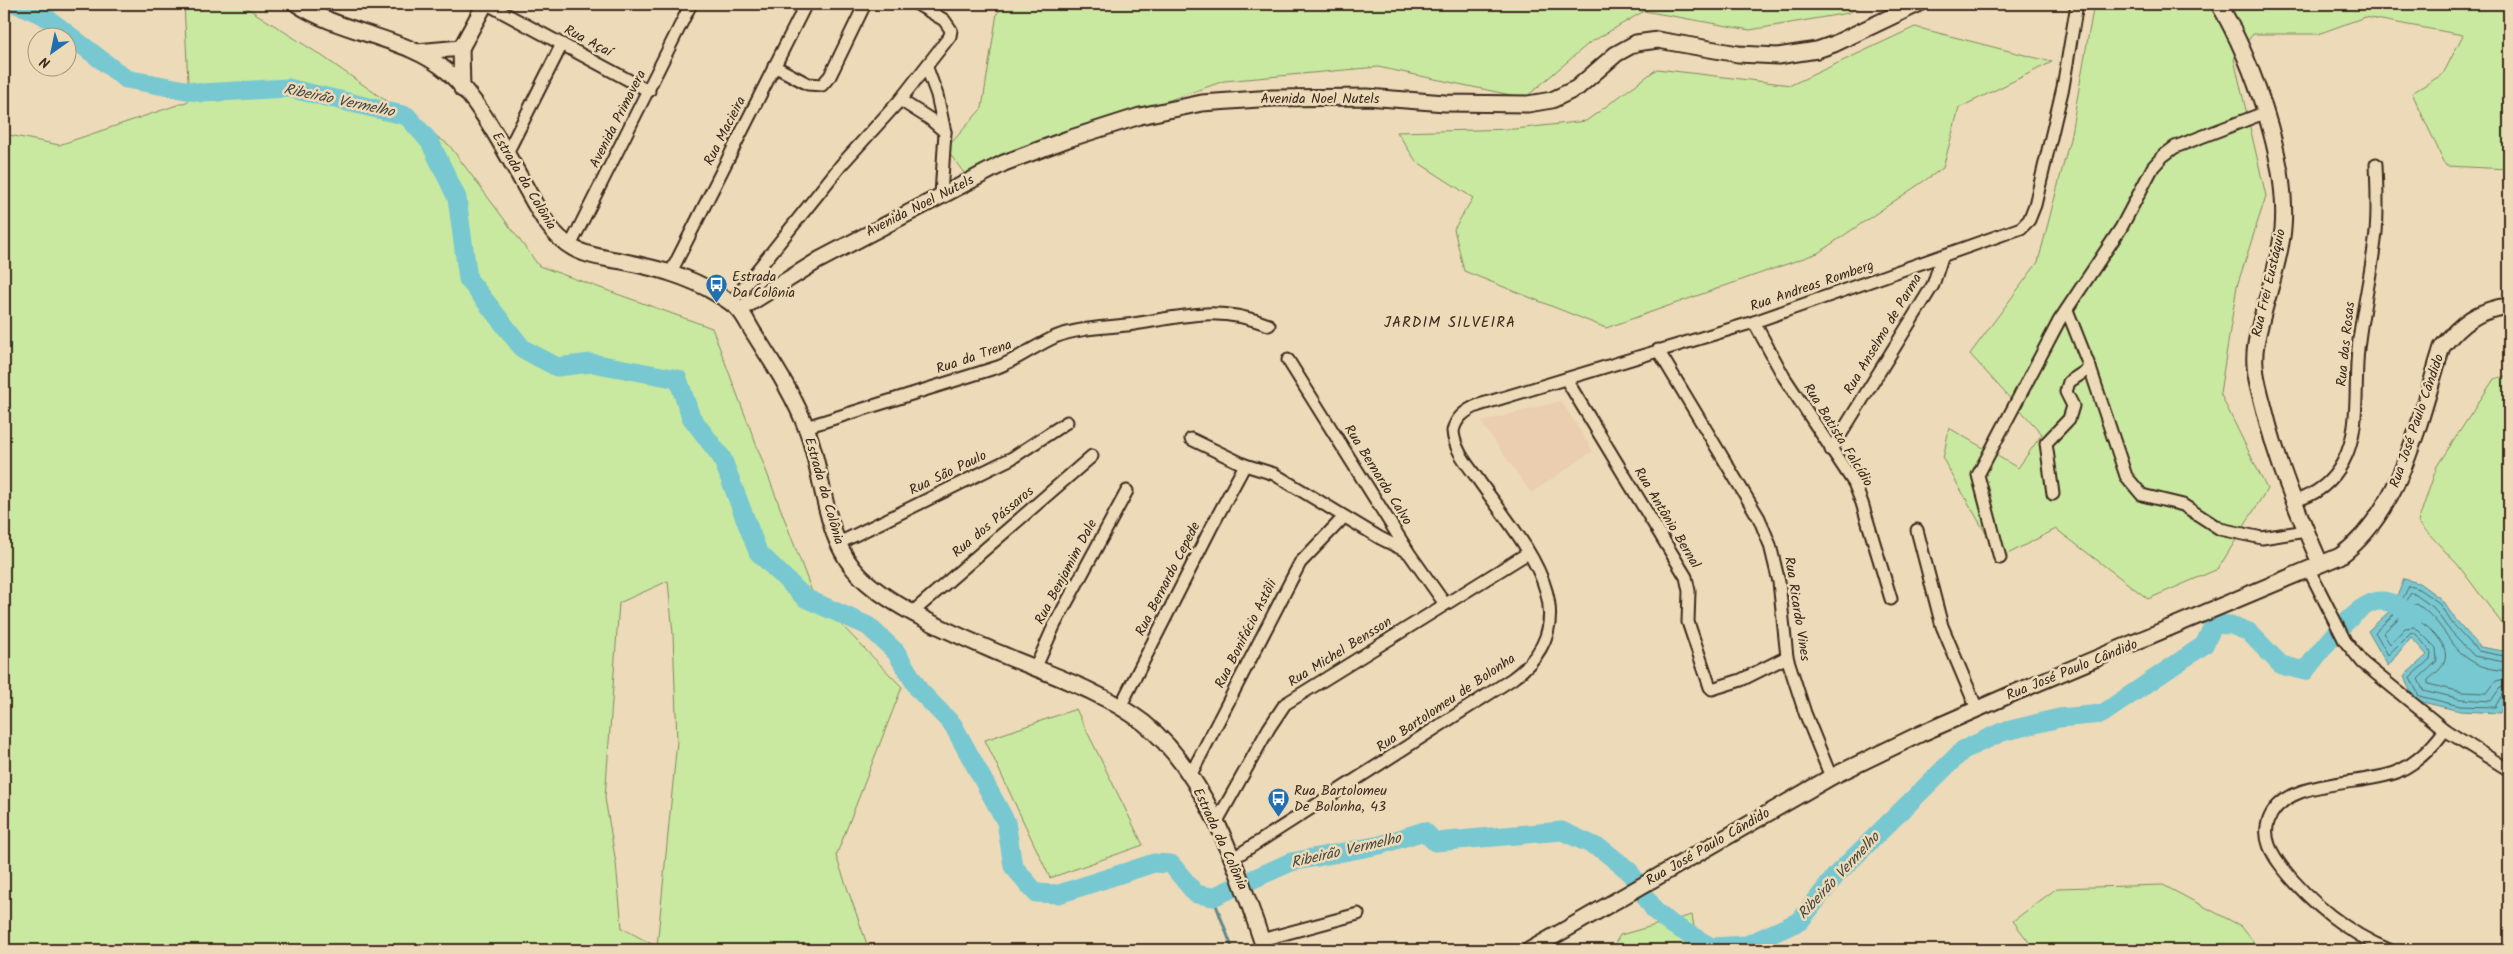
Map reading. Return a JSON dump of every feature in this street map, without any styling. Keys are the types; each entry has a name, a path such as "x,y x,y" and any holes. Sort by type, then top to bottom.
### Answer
{"street":[{"name":"Estrada da Colônia","path":"297,4 331,22 417,52 448,73 485,117 546,222 570,246 597,256 671,272 697,282 735,306 768,357 806,428 818,465 837,544 857,574 871,586 947,630 1120,707 1146,724 1190,776 1216,823 1240,879 1263,945"},
{"path":"462,89 461,48 486,4"},
{"name":"Rua Açaí","path":"486,4 649,91"},
{"name":"Avenida Primavera","path":"570,246 649,91 690,4"},
{"name":"Rua Macieira","path":"671,272 806,4"},
{"path":"774,66 808,84 822,85 830,76 865,4"},
{"path":"735,306 842,164 900,100 952,33 944,20 918,4"},
{"name":"Avenida Noel Nutels","path":"735,306 1004,163 1068,139 1140,116 1185,105 1273,98 1367,97 1444,103 1528,104 1552,100 1577,88 1616,54 1636,43 1658,40 1738,54 1778,56 1834,44 1918,4"},
{"name":"Rua Andreas Romberg","path":"1468,410 1754,322 1942,257 2025,225 2035,205 2063,86 2077,4"},
{"name":"Rua Frei Eustáquio","path":"2219,4 2245,56 2273,138 2285,202 2279,252 2259,325 2254,367 2256,386 2278,461 2306,531 2314,566"},
{"path":"507,153 562,44"},
{"path":"417,52 461,48"},
{"path":"926,68 937,95 944,132 941,195"},
{"path":"900,100 930,119 944,132"},
{"path":"2000,558 1978,475 2066,310 2121,228 2146,180 2163,156 2175,148 2264,113"},
{"name":"Rua das Rosas","path":"2294,501 2314,495 2334,476 2343,462 2352,437 2358,348 2376,232 2378,198 2376,164"},
{"name":"Rua Anselmo de Parma","path":"1831,450 1933,285 1942,257"},
{"name":"Rua José Paulo Cândido","path":"1530,950 1831,777 1977,709 2340,556 2355,544 2380,514 2394,490 2442,347 2456,329 2472,316 2509,306"},
{"path":"2066,310 2090,368 2126,476 2142,495 2183,505 2220,529 2262,538 2306,531"},
{"name":"Rua da Trena","path":"806,428 998,367 1015,360 1057,336 1089,329 1203,313 1242,317 1269,325"},
{"name":"Rua Batista Falcídio","path":"1754,322 1784,377 1854,483 1862,503 1891,599"},
{"name":"Rua Ricardo Vines","path":"1658,350 1759,518 1770,545 1779,582 1787,657 1805,713 1831,777"},
{"name":"Rua Bernardo Calvo","path":"1288,360 1409,553 1445,604"},
{"path":"2053,494 2046,442 2069,419 2073,406 2066,392 2069,382 2090,368"},
{"name":"Rua Antônio Bernal","path":"1566,379 1686,577 1689,590 1688,622 1710,687 1712,689 1726,686 1787,657"},
{"name":"Rua Bartolomeu de Bolonha","path":"1232,859 1526,669 1545,642 1550,627 1551,609 1545,586 1528,553 1460,452 1453,438 1455,424 1468,410"},
{"name":"Rua São Paulo","path":"837,544 1012,458 1067,422"},
{"path":"1191,439 1246,465 1274,474 1344,517 1409,553"},
{"name":"Rua dos Pássaros","path":"914,612 1092,456"},
{"name":"Rua Bernardo Cepede","path":"1120,707 1211,528 1246,465"},
{"name":"Rua Benjamim Dale","path":"1035,668 1054,626 1127,491"},
{"name":"Rua Bonifácio Astôli","path":"1190,776 1300,563 1344,517"},
{"path":"1917,530 1942,626 1977,709"},
{"name":"Rua Michel Bensson","path":"1216,823 1269,728 1286,704 1528,553"},
{"path":"2314,566 2334,620 2345,641 2374,673 2446,730 2509,770"},
{"path":"2390,950 2347,927 2316,903 2277,860 2268,842 2266,830 2270,816 2279,803 2292,795 2325,786 2395,772 2410,765 2426,752 2446,730"},
{"path":"1263,945 1358,914"}],"shaded area":[{"path":"1561,401 1593,451 1531,493 1481,422"}],"green space":[{"path":"184,4 241,4 322,56 449,145 539,266 712,328 814,597 902,687 836,856 869,950 4,950 4,134 59,145 189,101","holes":["668,581 673,634 677,741 657,947 622,928 616,863 605,798 619,603"]},
{"path":"1007,4 1865,4 1848,13 1750,30 1644,11 1588,44 1525,98 1378,67 1224,81 1141,110 967,177 946,149 982,108 997,13"},
{"path":"2094,4 2509,4 2509,169 2446,166 2412,93 2443,74 2463,35 2365,17 2318,34 2253,34 2234,59 2266,196 2237,286 2220,393 2267,489 2218,569 2148,599 2056,529 2000,558 1943,459 1949,428 2018,468 2042,434 1970,354 2038,262 2070,139"},
{"path":"1915,27 2052,62 1959,108 1943,168 1818,253 1606,328 1464,271 1454,229 1473,198 1416,161 1397,132 1515,129 1586,121 1657,69 1791,85"},
{"path":"2509,375 2509,633 2458,565 2418,522 2437,466 2494,379"},
{"path":"1076,709 1143,845 1050,878 985,740"},
{"path":"2163,885 2241,926 2260,950 2035,950 2013,921 2057,888"},
{"path":"1692,915 1698,950 1611,950 1620,935"}],"water":[{"path":"2404,579 2419,583 2441,599 2456,620 2480,647 2509,652 2509,692 2500,713 2460,711 2414,700 2404,676 2427,655 2411,637 2388,666 2368,631 2392,609"}],"waterway":[{"name":"Ribeirão Vermelho","path":"16,4 43,15 126,79 202,93 288,88 407,116 430,142 457,198 468,279 523,349 557,367 592,363 678,379 691,417 722,458 758,552 805,598 868,626 896,652 919,690 953,725 1006,822 1013,866 1036,893 1059,894 1154,863 1171,864 1196,894 1213,897 1291,862 1380,845 1424,831 1435,842 1562,831 1603,850 1629,871 1655,911 1668,922 1711,947 1747,945 1800,921 1837,874 1963,750 2002,732 2059,718 2102,714 2204,645 2214,624 2231,625 2249,632 2281,665 2305,671 2349,618 2370,603 2389,602 2415,616"},
{"path":"1213,897 1233,950"}],"place":[{"name":"Estrada Da Colônia","path":"716,304"},
{"name":"Rua Bartolomeu De Bolonha, 43","path":"1278,818"}],"district":[{"name":"JARDIM SILVEIRA","path":"1450,323"}]}
